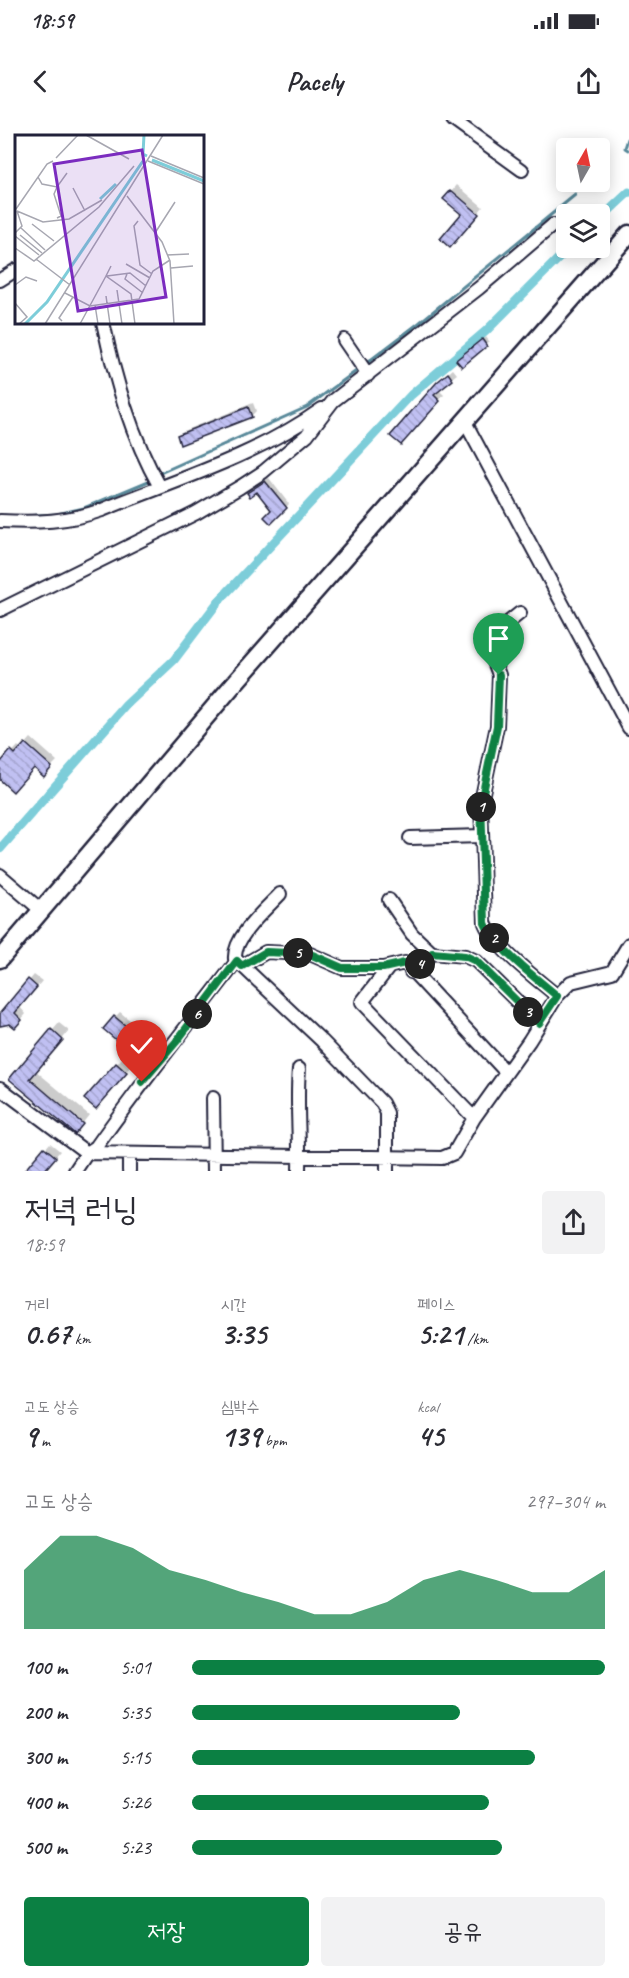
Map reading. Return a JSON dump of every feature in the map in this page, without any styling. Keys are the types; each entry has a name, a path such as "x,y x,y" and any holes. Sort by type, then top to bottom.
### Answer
{"highway":[{"path":"0,959 233,685 629,234"}],"street":[{"path":"453,120 522,170"},
{"path":"0,610 60,582 220,499 263,472 333,401 479,288 553,225"},
{"path":"0,280 15,271"},
{"path":"103,324 117,383 146,461 160,487"},
{"path":"344,340 367,374"},
{"path":"464,420 626,713 629,728"},
{"path":"0,521 41,523 87,515 302,431"},
{"path":"520,613 486,640 499,675 497,726 481,802 485,923 489,933 557,996"},
{"path":"410,838 482,836"},
{"path":"0,875 42,911"},
{"path":"280,894 248,926 235,953 240,963 322,1041 382,1103 387,1113 387,1171"},
{"path":"389,900 412,934 432,953 465,956 476,961 539,1023"},
{"path":"0,1089 87,1153 442,1158 454,1153 474,1118 529,1041 557,996 571,982 612,972 629,944"},
{"path":"75,1171 87,1153 96,1147 142,1082 240,963 266,952 310,954 342,968 389,967 405,963 506,1072"},
{"path":"411,972 432,953"},
{"path":"389,967 362,1002 474,1118"},
{"path":"298,1171 299,1069"},
{"path":"213,1098 214,1171"},
{"path":"129,1154 129,1171"}],"building":[{"path":"451,190 479,214 450,248 440,239 461,214 443,199"},
{"path":"482,339 487,346 462,367 456,360"},
{"path":"448,373 453,380 434,395 440,401 401,445 390,436 437,382"},
{"path":"248,407 252,417 180,445 177,435"},
{"path":"265,481 287,508 271,524 264,517 271,510 257,492 250,497 247,493"},
{"path":"25,743 52,767 44,777 34,768 13,792 0,780 0,763 11,750 15,754"},
{"path":"28,979 37,987 15,1013 22,1020 15,1028 10,1024 0,1026 0,1013"},
{"path":"114,1016 151,1047 140,1060 103,1029"},
{"path":"51,1029 63,1040 30,1079 83,1124 75,1134 9,1079"},
{"path":"116,1063 127,1073 96,1109 84,1099"},
{"path":"44,1147 56,1157 44,1171 24,1171"}],"waterway":[{"path":"629,139 626,148 629,150"},
{"path":"610,210 629,192"},
{"path":"364,365 419,323 575,195"},
{"path":"0,849 126,705 174,660 218,602 411,395 486,331 559,258"},
{"path":"158,474 307,407 359,369"},
{"path":"23,516 57,514 84,508 151,480"}],"route":[{"path":"142,1082 176,1042 237,961 242,966 266,952 310,954 342,968 383,968 405,963 411,972 432,953 465,956 476,961 539,1023 557,996 502,947 489,933 485,923 481,802 497,726 499,675"}]}
